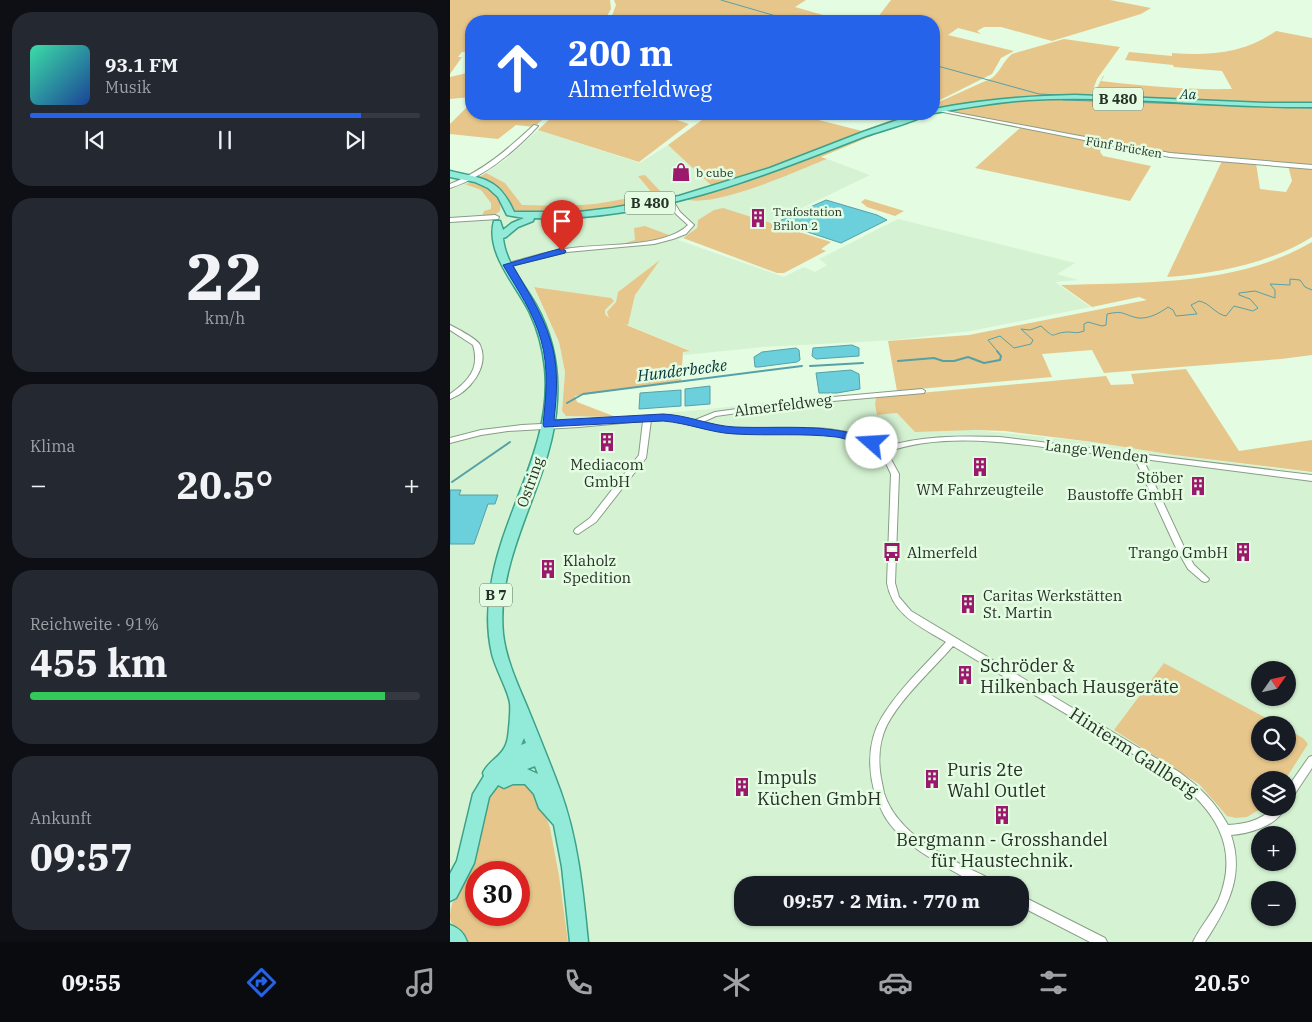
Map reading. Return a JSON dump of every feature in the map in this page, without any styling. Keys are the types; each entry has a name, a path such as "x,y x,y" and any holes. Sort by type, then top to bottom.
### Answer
{"main road":[{"name":"B 480","path":"940,109 975,103 1039,97 1312,105"},
{"name":"B 480","path":"504,218 605,210 670,200 753,177 902,120"},
{"name":"B 7","path":"450,174 471,179 496,189 504,201 501,247"},
{"path":"503,235 518,223 544,216"},
{"name":"B 7","path":"501,247 498,242 499,231 504,218"},
{"name":"Ostring","path":"501,247 507,265 536,316 546,340 551,368 551,397 544,446 503,561 497,591 495,623 498,649 517,702"},
{"name":"B 7","path":"517,702 537,751 562,824 573,884 579,942"},
{"name":"B 7","path":"506,761 516,738 517,702"},
{"name":"B 7","path":"450,877 458,863 474,797 487,777 506,761 537,751"},
{"name":"B 7","path":"450,892 465,863 481,794 492,780 537,751"},
{"name":"B 7","path":"478,808 486,794 499,782 511,776 526,776 539,786 544,800 562,824"},
{"path":"450,934 458,942"}],"street":[{"name":"Fünf Brücken","path":"940,111 1170,155 1312,167"},
{"path":"450,186 471,179 502,158 536,126"},
{"path":"507,265 565,250 661,242 673,239 691,225 678,213 670,200"},
{"path":"452,220 504,218"},
{"path":"450,327 476,344 480,361 471,380 450,397"},
{"name":"Almerfeldweg","path":"697,422 708,416 723,412 810,401 922,391"},
{"path":"578,531 593,520 643,456 647,427 646,418"},
{"path":"450,441 489,430 548,424 566,425 646,418 678,418 697,422"},
{"name":"Hinterm Gallberg","path":"697,422 733,430 838,433 862,438 882,451 893,466 896,482 891,574 892,592 898,603 909,615 1188,783 1208,801 1226,830 1232,857 1228,889 1224,900 1199,942"},
{"name":"Lange Wenden","path":"882,451 897,445 990,438 1312,478"},
{"path":"1138,456 1180,548 1191,566 1205,579"},
{"path":"952,641 885,720 876,747 875,777 877,789 888,815 905,835 924,850 975,876"},
{"path":"1296,783 1312,760"},
{"path":"1226,830 1243,830 1260,824 1271,816"},
{"path":"1029,905 1100,942"}],"shaded area":[{"path":"450,0 610,0 611,9 608,15 465,15 465,52 462,52 458,57 462,57 450,74"},
{"path":"614,0 806,0 795,7 823,15 612,15 616,5"},
{"path":"891,0 1110,0 1151,8 1141,14 1052,41 1001,27 984,27 977,31 981,34 958,28 948,35 1014,51 1001,58 992,74 940,100 940,15 880,15"},
{"path":"1276,31 1312,38 1312,103 1093,96 1103,76 1101,81 1166,87 1232,89 1222,71 1125,60 1129,52 1172,56 1172,53 1200,54 1226,51 1252,44"},
{"path":"1064,39 1120,47 1097,79 1091,95 1085,99 1312,106 1312,165 1170,154 1097,142 1103,144 1100,152 1103,156 1151,166 1130,201 975,168 1021,127 944,111 1005,100 1002,98 943,108 940,107 940,102 992,78 1012,54"},
{"path":"465,73 465,98 450,99 450,77"},
{"path":"465,109 465,120 542,120 534,127 516,125 498,139 450,134 450,124"},
{"path":"549,120 677,120 689,124 639,162 538,130"},
{"path":"702,120 819,120 862,131 891,120 899,120 770,169 713,187 668,145"},
{"path":"905,122 821,157 827,159 756,187 715,199 698,201 684,199 763,175 881,129"},
{"path":"538,130 640,163 668,145 713,187 683,195 685,200 714,199 739,192 827,159 870,175 771,223 697,222 697,227 694,231 678,240 784,277 804,267 815,272 827,265 819,259 898,219 1075,263 1057,274 1078,280 1055,282 1090,307 971,331 896,340 763,347 684,355 683,352 689,350 608,317 605,314 605,310 613,301 537,287 534,288 559,342 565,372 562,411 616,417 711,409 808,397 856,395 876,397 877,415 897,413 975,430 1093,442 1174,455 1312,473 1312,942 450,942 450,178 472,181 505,160"},
{"path":"1222,161 1256,163 1260,189 1286,192 1292,181 1288,165 1312,168 1312,237 1279,254 1242,266 1167,277"},
{"path":"486,173 505,183 522,205 564,206 595,204 653,194 638,176 645,175 661,192 661,196 652,200 614,208 526,215 514,211 507,195 502,190 478,178"},
{"path":"473,182 496,195 499,200 500,211 493,216 482,216 484,211 491,209 491,203 481,190 465,184"},
{"path":"865,199 904,211 895,216 867,207 861,202"},
{"path":"723,208 831,242 821,249 826,251 784,273 777,273 683,238 697,228 698,220 714,210"},
{"path":"645,226 669,235 667,239 625,243 635,240 634,228"},
{"path":"1312,242 1312,355 1104,373 1092,350 1042,354 1052,377 897,391 888,341 969,335 1147,300 1139,297 1092,307 1061,285 1157,282 1222,274 1253,267 1283,256"},
{"path":"660,260 635,295 628,325 624,324 690,351 683,352 681,381 575,396 577,402 616,417 566,416 562,411 565,372 559,342 534,287 611,298 614,301 605,310 605,314 609,318 607,312 616,302 618,292"},
{"path":"1186,369 1239,451 1312,440 1312,472 1005,431 915,432 897,413 877,415 875,405 876,397 1106,376 1111,385 1134,384 1131,374"},
{"path":"1164,663 1262,716 1251,716 1251,761 1296,761 1296,734 1303,738 1308,744 1291,771 1251,771 1251,815 1236,818 1227,816 1199,784 1114,730"},
{"path":"521,779 540,797 550,828 568,942 467,942 459,934 451,921 451,908 465,862 465,926 530,926 530,861 465,861 482,814 494,791 510,782"}],"water":[{"path":"826,200 877,215 887,220 841,243 777,222"},
{"path":"852,345 859,348 859,356 816,359 812,356 813,348"},
{"path":"796,348 799,350 800,360 797,362 755,367 754,357 762,352"},
{"path":"851,370 859,374 860,389 837,393 819,393 816,373"},
{"path":"710,386 710,404 685,406 685,389"},
{"path":"681,390 681,406 639,409 640,393"},
{"path":"450,490 461,490 459,495 498,495 495,504 488,504 474,544 450,544"}],"waterway":[{"name":"Aa","path":"721,0 772,15"},
{"name":"Aa","path":"940,67 1039,94 1060,95"},
{"name":"Aa","path":"1063,100 1312,108"},
{"name":"Hunderbecke","path":"998,352 988,340 1000,336 1014,348 1031,344 1033,340 1021,329 1030,330 1041,326 1052,335 1079,332 1084,331 1084,324 1088,322 1102,326 1106,325 1107,314 1121,313 1133,317 1146,318 1168,307 1173,310 1176,316 1197,314 1191,305 1199,301 1226,316 1234,306 1253,311 1258,308 1250,299 1239,295 1239,293 1255,291 1275,298 1275,290 1270,284 1290,285 1290,279 1300,280 1305,287 1312,290"},
{"name":"Hunderbecke","path":"898,361 934,358 943,361 954,361 968,357 984,363 1000,360 1001,356 997,351"},
{"name":"Hunderbecke","path":"810,366 863,363"},
{"name":"Hunderbecke","path":"567,403 583,394 802,366"},
{"name":"Hunderbecke","path":"452,482 510,442"}],"place":[{"name":"b cube","path":"681,172"},
{"name":"Trafostation Brilon 2","path":"758,218"},
{"name":"Mediacom GmbH","path":"607,442"},
{"name":"WM Fahrzeugteile","path":"980,467"},
{"name":"Stöber Baustoffe GmbH","path":"1198,486"},
{"name":"Almerfeld","path":"892,552"},
{"name":"Trango GmbH","path":"1243,552"},
{"name":"Klaholz Spedition","path":"548,569"},
{"name":"Caritas Werkstätten St. Martin","path":"968,604"},
{"name":"Schröder & Hilkenbach Hausgeräte","path":"965,675"},
{"name":"Puris 2te Wahl Outlet","path":"932,779"},
{"name":"Impuls Küchen GmbH","path":"742,787"},
{"name":"Bergmann - Grosshandel für Haustechnik.","path":"1002,815"}],"route":[{"path":"562,251 507,265 540,322 546,340 551,368 551,397 548,424 566,425 663,417 678,418 721,429 838,433 862,438 872,443"}]}
